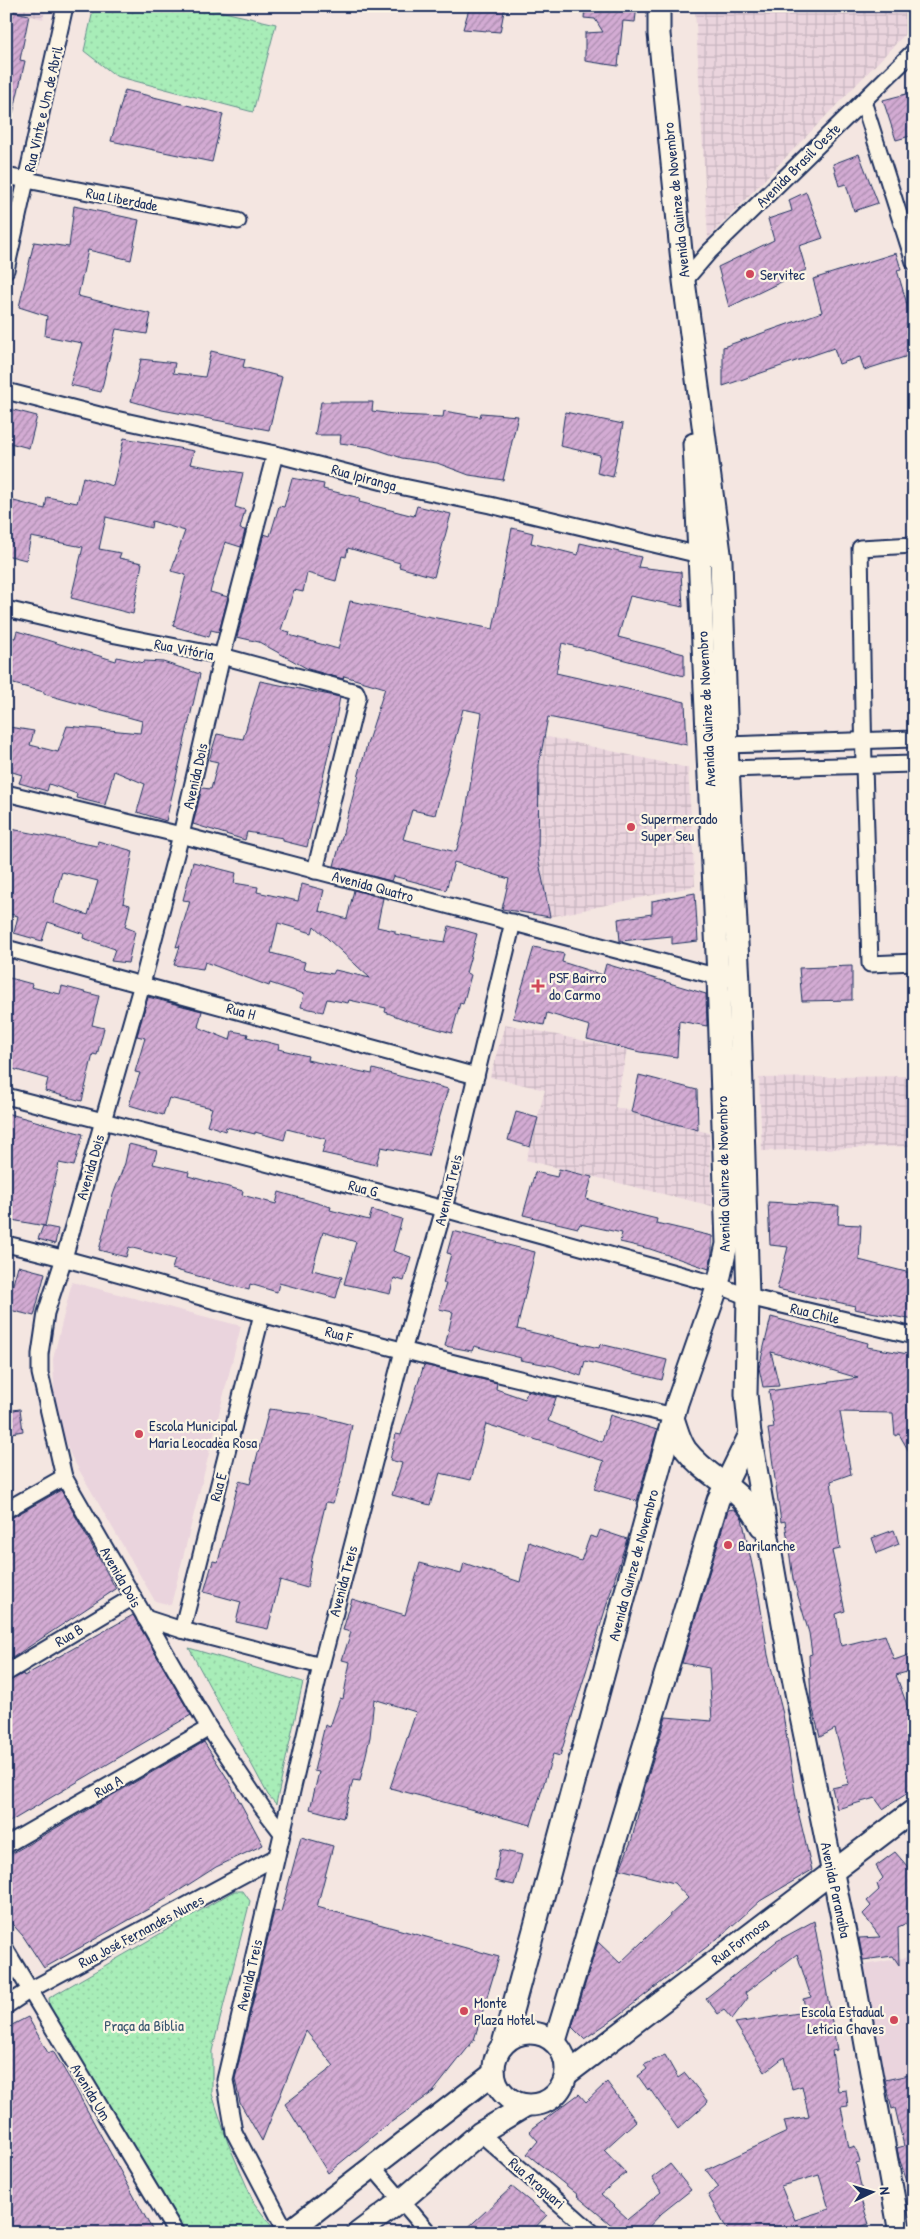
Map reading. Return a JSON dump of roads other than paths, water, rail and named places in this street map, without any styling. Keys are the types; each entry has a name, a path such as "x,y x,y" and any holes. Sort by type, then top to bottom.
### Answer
{"main road":[{"name":"Avenida Quinze de Novembro","path":"659,6 659,34 684,281 697,394 705,430 721,561 728,769 739,983 748,1297 745,1362 750,1434 771,1546"},
{"name":"Avenida Quinze de Novembro","path":"503,2044 674,1417 718,1286 727,1244 718,977 698,554 694,430 697,394"},
{"path":"674,1417 679,1438 686,1450 704,1468 746,1501 755,1512 771,1546"},
{"path":"555,2041 724,1484 750,1434"},
{"name":"Avenida Paranaíba","path":"771,1546 790,1663 852,1966 902,2230"},
{"name":"Rua Formosa","path":"567,2074 914,1810"},
{"path":"538,2033 555,2041 565,2056 567,2074 557,2094 538,2105 525,2106 510,2100 499,2088 494,2073 494,2065 503,2044 519,2034 538,2033"},
{"path":"287,2233 494,2073"},
{"path":"358,2233 401,2201 480,2133 525,2106"}],"street":[{"name":"Rua Vinte e Um de Abril","path":"6,270 65,6"},
{"name":"Avenida Brasil Oeste","path":"684,281 710,252 914,51"},
{"path":"862,102 914,262"},
{"name":"Rua Liberdade","path":"6,176 238,221"},
{"name":"Rua Ipiranga","path":"6,391 111,418 275,454 400,486 490,505 721,561"},
{"name":"Avenida Dois","path":"275,454 222,656 181,835 142,984 64,1258 46,1313 40,1354 40,1373 64,1477 209,1728 262,1807 282,1832"},
{"path":"914,545 860,548 863,742 870,964 914,962"},
{"name":"Rua Vitória","path":"6,609 116,635 222,656 354,691 358,697 315,871"},
{"path":"727,745 914,739"},
{"path":"728,769 914,764"},
{"name":"Avenida Quatro","path":"6,793 181,835 739,983"},
{"name":"Avenida Treis","path":"287,2233 234,2132 224,2080 321,1666 404,1351 444,1209 513,922"},
{"name":"Rua H","path":"6,948 476,1076"},
{"name":"Rua G","path":"6,1096 444,1209 718,1286"},
{"name":"Rua F","path":"6,1244 64,1258 262,1314 404,1351 674,1417"},
{"name":"Rua Chile","path":"718,1286 748,1297 914,1336"},
{"name":"Rua E","path":"182,1630 262,1314"},
{"path":"6,1510 64,1477"},
{"name":"Rua B","path":"6,1673 132,1596"},
{"path":"145,1618 182,1630 321,1666"},
{"name":"Rua A","path":"6,1845 209,1728"},
{"name":"Rua José Fernandes Nunes","path":"6,2006 30,1990 276,1857"},
{"name":"Avenida Um","path":"6,1950 176,2233"},
{"name":"Rua Araguari","path":"480,2133 593,2233"},
{"path":"373,2167 429,2233"}],"place":[{"name":"Servitec","path":"750,274"},
{"name":"Supermercado Super Seu","path":"631,827"},
{"name":"PSF Bairro do Carmo","path":"538,986"},
{"name":"Escola Municipal Maria Leocadea Rosa","path":"139,1434"},
{"name":"Barilanche","path":"728,1545"},
{"name":"Monte Plaza Hotel","path":"464,2011"},
{"name":"Escola Estadual Letícia Chaves","path":"894,2020"}],"park label":[{"name":"Praça da Bíblia","path":"144,2025"}]}
